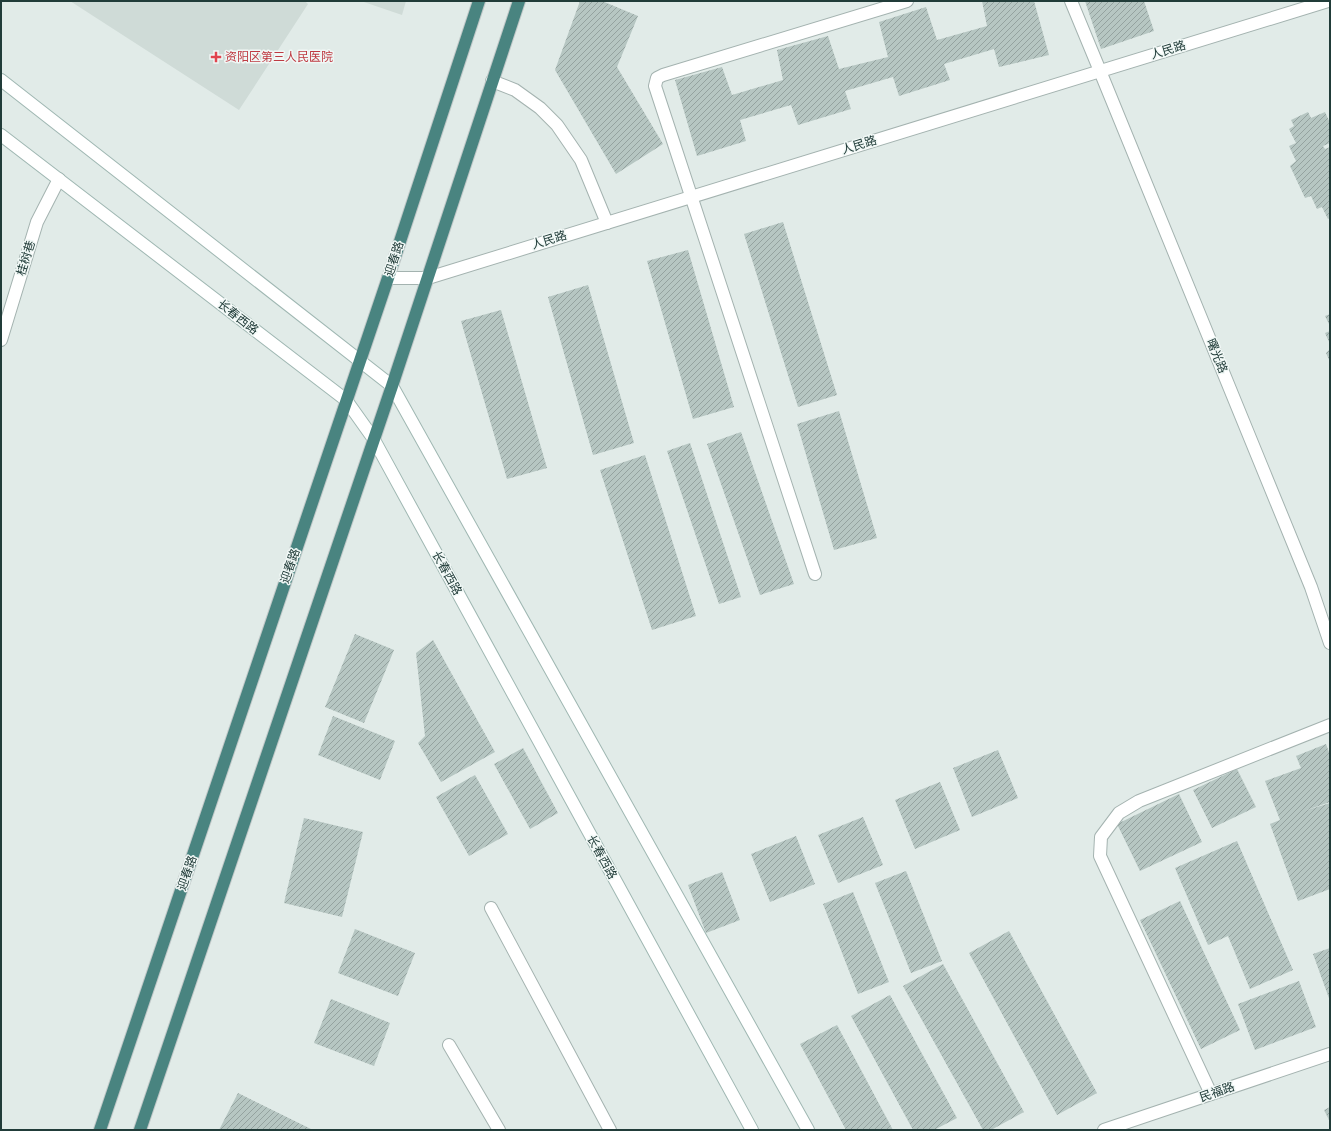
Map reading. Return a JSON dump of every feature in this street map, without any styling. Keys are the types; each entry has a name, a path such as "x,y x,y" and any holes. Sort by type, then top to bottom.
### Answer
{"highway":[{"name":"迎春路","path":"100,1130 388,278 479,1"},
{"path":"140,1130 373,438 392,386 519,1"}],"street":[{"path":"814,574 655,86 657,78 907,1"},
{"name":"曙光路","path":"1071,1 1311,587 1330,643"},
{"name":"人民路","path":"388,278 428,278 1328,1"},
{"path":"1,80 392,386 808,1130"},
{"path":"492,81 515,90 540,108 557,125 582,160 607,223"},
{"name":"长春西路","path":"1,135 346,400 373,438 752,1130"},
{"name":"桂树巷","path":"1,340 38,222 59,179"},
{"path":"1211,1094 1100,856 1101,837 1120,813 1139,801 1330,725"},
{"path":"491,908 610,1130"},
{"path":"449,1045 500,1130"},
{"name":"民福路","path":"1104,1130 1330,1054"}],"shaded area":[{"name":"资阳区第三人民医院","path":"70,1 305,1 308,4 239,110"},
{"path":"361,1 406,1 402,15"}],"building":[{"path":"580,1 602,1 638,16 617,67 663,144 616,174 555,70"},
{"path":"982,1 1034,1 1049,55 999,67 994,49 944,64 950,80 899,96 893,77 845,91 851,109 798,125 791,105 740,120 746,141 697,156 675,80 722,67 732,95 783,80 777,50 828,36 839,69 888,57 879,22 926,7 937,40 987,26"},
{"path":"1085,1 1144,1 1154,31 1101,49"},
{"path":"1308,112 1311,118 1325,112 1330,123 1330,143 1323,146 1325,149 1330,147 1330,218 1328,219 1322,207 1317,209 1311,196 1305,198 1290,166 1296,161 1289,146 1296,143 1289,129 1294,126 1291,120"},
{"path":"783,222 837,395 798,407 744,234"},
{"path":"688,250 734,407 693,419 647,261"},
{"path":"588,285 634,443 593,455 548,297"},
{"path":"501,310 547,468 507,479 461,321"},
{"path":"1330,314 1330,326 1325,316"},
{"path":"1330,331 1330,344 1325,333"},
{"path":"1330,349 1330,362 1326,353"},
{"path":"839,411 877,538 834,550 797,424"},
{"path":"741,432 794,584 760,595 707,444"},
{"path":"690,443 741,597 719,604 667,451"},
{"path":"645,455 696,616 652,630 600,470"},
{"path":"355,634 394,650 364,723 325,707"},
{"path":"433,640 495,752 441,782 418,743 425,736 416,653"},
{"path":"333,716 395,741 380,780 318,755"},
{"path":"1326,744 1330,755 1330,802 1304,811 1330,803 1330,889 1298,901 1270,824 1280,820 1265,781 1301,768 1296,756"},
{"path":"523,748 558,813 530,829 494,764"},
{"path":"998,750 1018,798 972,817 953,768"},
{"path":"1237,769 1256,807 1212,828 1193,790"},
{"path":"475,775 508,834 469,856 436,797"},
{"path":"940,782 960,830 915,849 895,800"},
{"path":"1179,794 1202,842 1140,871 1117,824"},
{"path":"863,817 883,865 838,883 818,835"},
{"path":"304,818 363,832 342,917 284,903"},
{"path":"796,836 815,884 770,902 751,854"},
{"path":"1237,841 1293,970 1250,989 1228,936 1208,945 1175,868"},
{"path":"906,871 942,961 911,973 875,883"},
{"path":"722,872 740,920 706,933 688,885"},
{"path":"853,892 889,982 858,994 823,904"},
{"path":"1180,901 1240,1030 1201,1049 1140,920"},
{"path":"355,929 415,953 398,996 338,973"},
{"path":"1009,931 1097,1093 1057,1115 969,953"},
{"path":"1330,948 1330,1001 1313,954"},
{"path":"943,964 1024,1112 991,1130 983,1130 903,986"},
{"path":"1299,981 1316,1027 1255,1050 1238,1004"},
{"path":"890,995 957,1118 934,1130 913,1130 851,1016"},
{"path":"331,999 390,1023 374,1066 314,1043"},
{"path":"837,1025 893,1130 846,1130 800,1044"},
{"path":"238,1093 313,1130 219,1130"},
{"path":"1330,1107 1330,1122 1324,1110"}],"place":[{"name":"资阳区第三人民医院","path":"216,57"}]}
